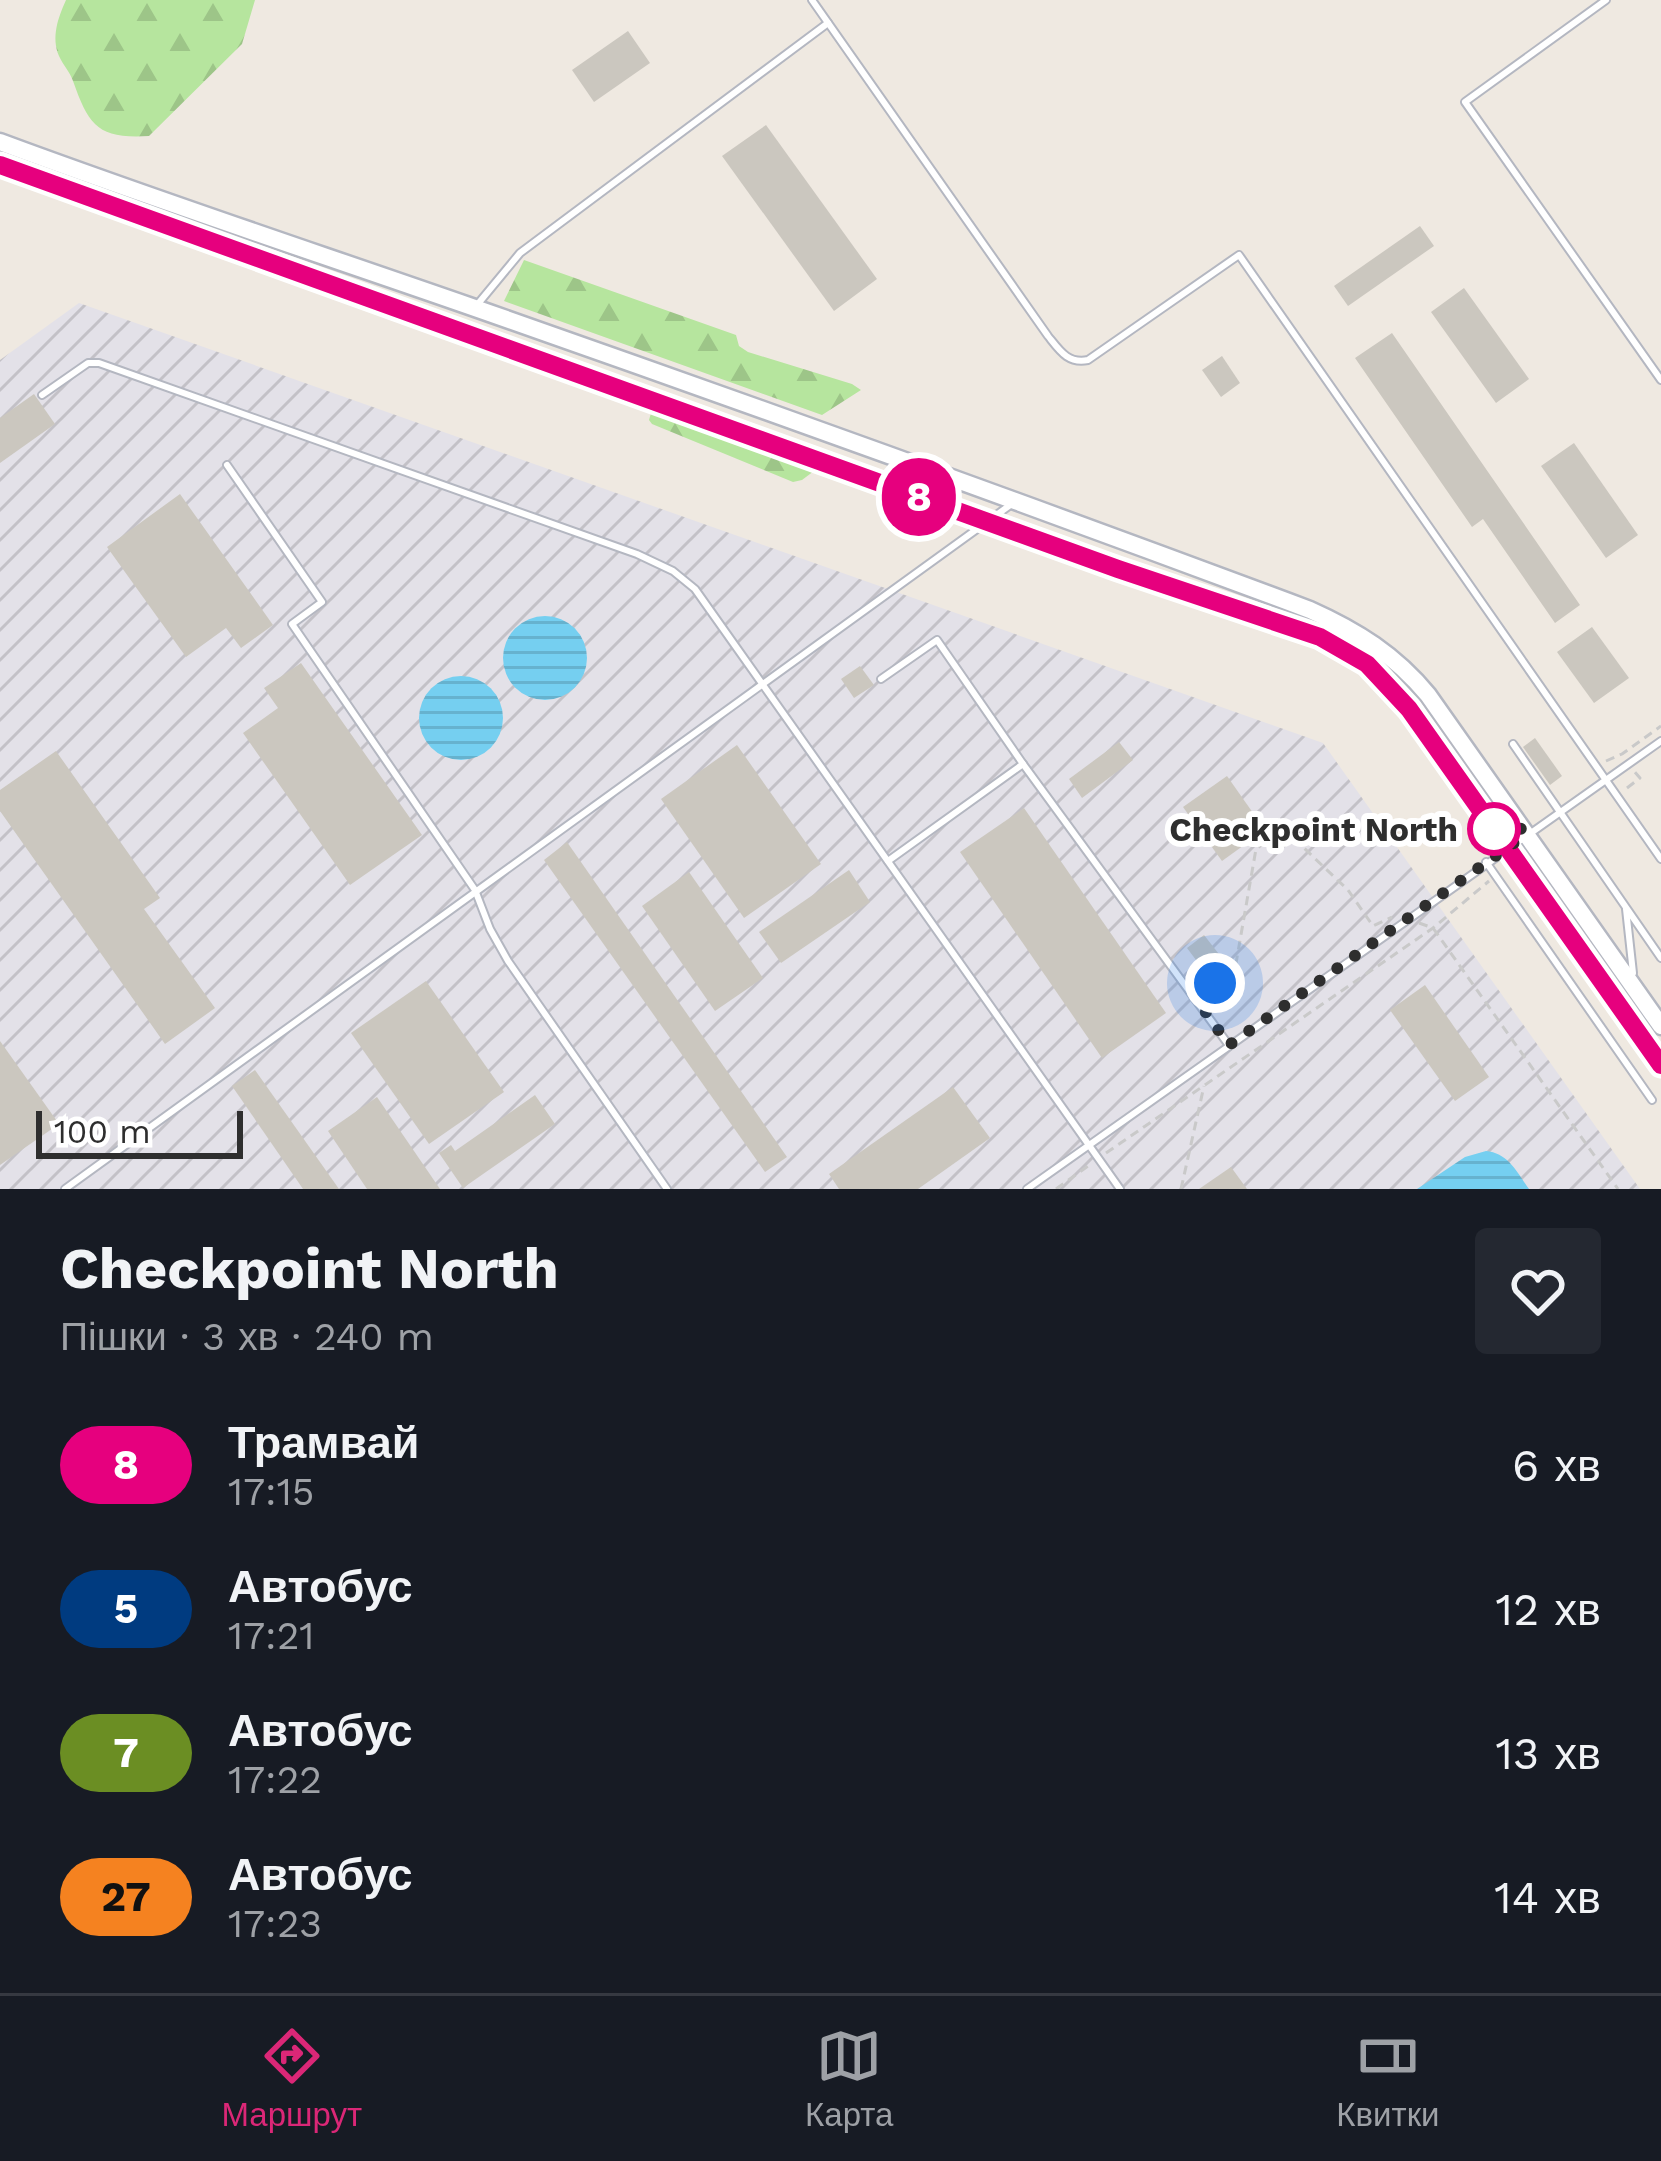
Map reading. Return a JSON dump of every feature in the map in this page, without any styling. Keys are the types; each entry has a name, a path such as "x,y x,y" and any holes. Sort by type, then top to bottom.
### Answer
{"street":[{"path":"0,142 1310,610 1374,644 1428,695 1661,1026"}],"lane":[{"path":"812,0 1068,359 1088,360 1239,255 1661,859"},
{"path":"1606,0 1465,102 1661,380"},
{"path":"474,308 520,253 828,23"},
{"path":"42,394 88,363 99,363 637,554 673,571 694,589 762,683 1120,1189"},
{"path":"227,466 322,602 292,624 475,890 508,961 667,1189"},
{"path":"64,1189 1014,502"},
{"path":"881,679 938,640 1229,1045"},
{"path":"1027,1189 1661,741"},
{"path":"1513,744 1661,958"},
{"path":"888,860 1023,764"},
{"path":"1486,862 1652,1100"},
{"path":"1625,905 1634,989"}],"path":[{"path":"1593,763 1622,754 1661,727"},
{"path":"1195,997 1235,969 1256,849 1284,829 1348,890 1373,926 1390,917 1433,928 1618,1189"},
{"path":"1056,1189 1433,928 1496,876"},
{"path":"1181,1189 1204,1086"}],"shaded area":[{"path":"79,303 1323,743 1640,1189 0,1189 0,360"}],"green space":[{"path":"66,0 255,0 242,44 149,136 132,136 98,127 84,109 57,49 57,28"},
{"path":"524,260 736,335 739,346 748,352 861,390 822,415 504,301"},
{"path":"659,408 811,464 814,471 793,482 652,424 651,413"}],"water":[{"path":"545,616 575,628 587,658 575,688 545,700 515,688 503,658 515,628"},
{"path":"461,676 491,688 503,718 491,748 461,760 431,748 419,718 431,688"},
{"path":"1486,1151 1506,1159 1529,1189 1417,1189 1465,1157"}],"building":[{"path":"628,31 650,63 594,102 572,70"},
{"path":"766,125 877,279 834,311 722,156"},
{"path":"1420,226 1434,246 1348,306 1334,286"},
{"path":"1464,288 1529,379 1496,403 1431,312"},
{"path":"1392,333 1580,605 1555,623 1483,519 1472,527 1355,358"},
{"path":"1222,356 1240,383 1221,397 1202,370"},
{"path":"34,394 55,424 0,463 0,418"},
{"path":"1574,443 1638,535 1606,558 1541,466"},
{"path":"180,494 273,625 241,648 226,628 186,657 107,547"},
{"path":"1592,627 1629,678 1594,703 1557,652"},
{"path":"301,663 422,835 350,885 243,733 278,708 264,688"},
{"path":"860,666 874,685 854,698 841,679"},
{"path":"1535,738 1562,776 1550,785 1523,747"},
{"path":"1119,742 1133,760 1082,798 1069,779"},
{"path":"737,745 821,864 744,918 661,799"},
{"path":"56,751 160,898 144,909 215,1008 165,1044 0,811 0,790"},
{"path":"1227,776 1265,830 1222,861 1183,807"},
{"path":"1024,808 1166,1013 1102,1058 960,852"},
{"path":"567,842 787,1157 765,1172 544,860"},
{"path":"849,870 870,902 781,963 759,932"},
{"path":"689,872 763,978 715,1011 642,906"},
{"path":"1204,935 1229,967 1211,980 1187,948"},
{"path":"426,981 504,1092 429,1144 351,1033"},
{"path":"1425,985 1489,1077 1455,1101 1390,1010"},
{"path":"0,1041 59,1124 0,1165"},
{"path":"255,1070 339,1189 303,1189 232,1086"},
{"path":"953,1087 990,1138 918,1189 839,1189 829,1174"},
{"path":"535,1095 555,1124 463,1188 439,1153 451,1145 455,1151"},
{"path":"377,1097 440,1189 367,1189 328,1131"},
{"path":"1231,1167 1247,1189 1199,1189"}],"tram line":[{"path":"0,165 1118,569 1320,637 1367,664 1409,709 1661,1065"},
{"name":"8","path":"0,165 1118,569 1320,637 1353,654 1381,676 1409,709 1661,1065"}],"place":[{"name":"Checkpoint North","path":"1494,829"}],"route":[{"path":"1215,983 1195,997 1229,1045 1525,835 1512,816 1494,829"}]}
